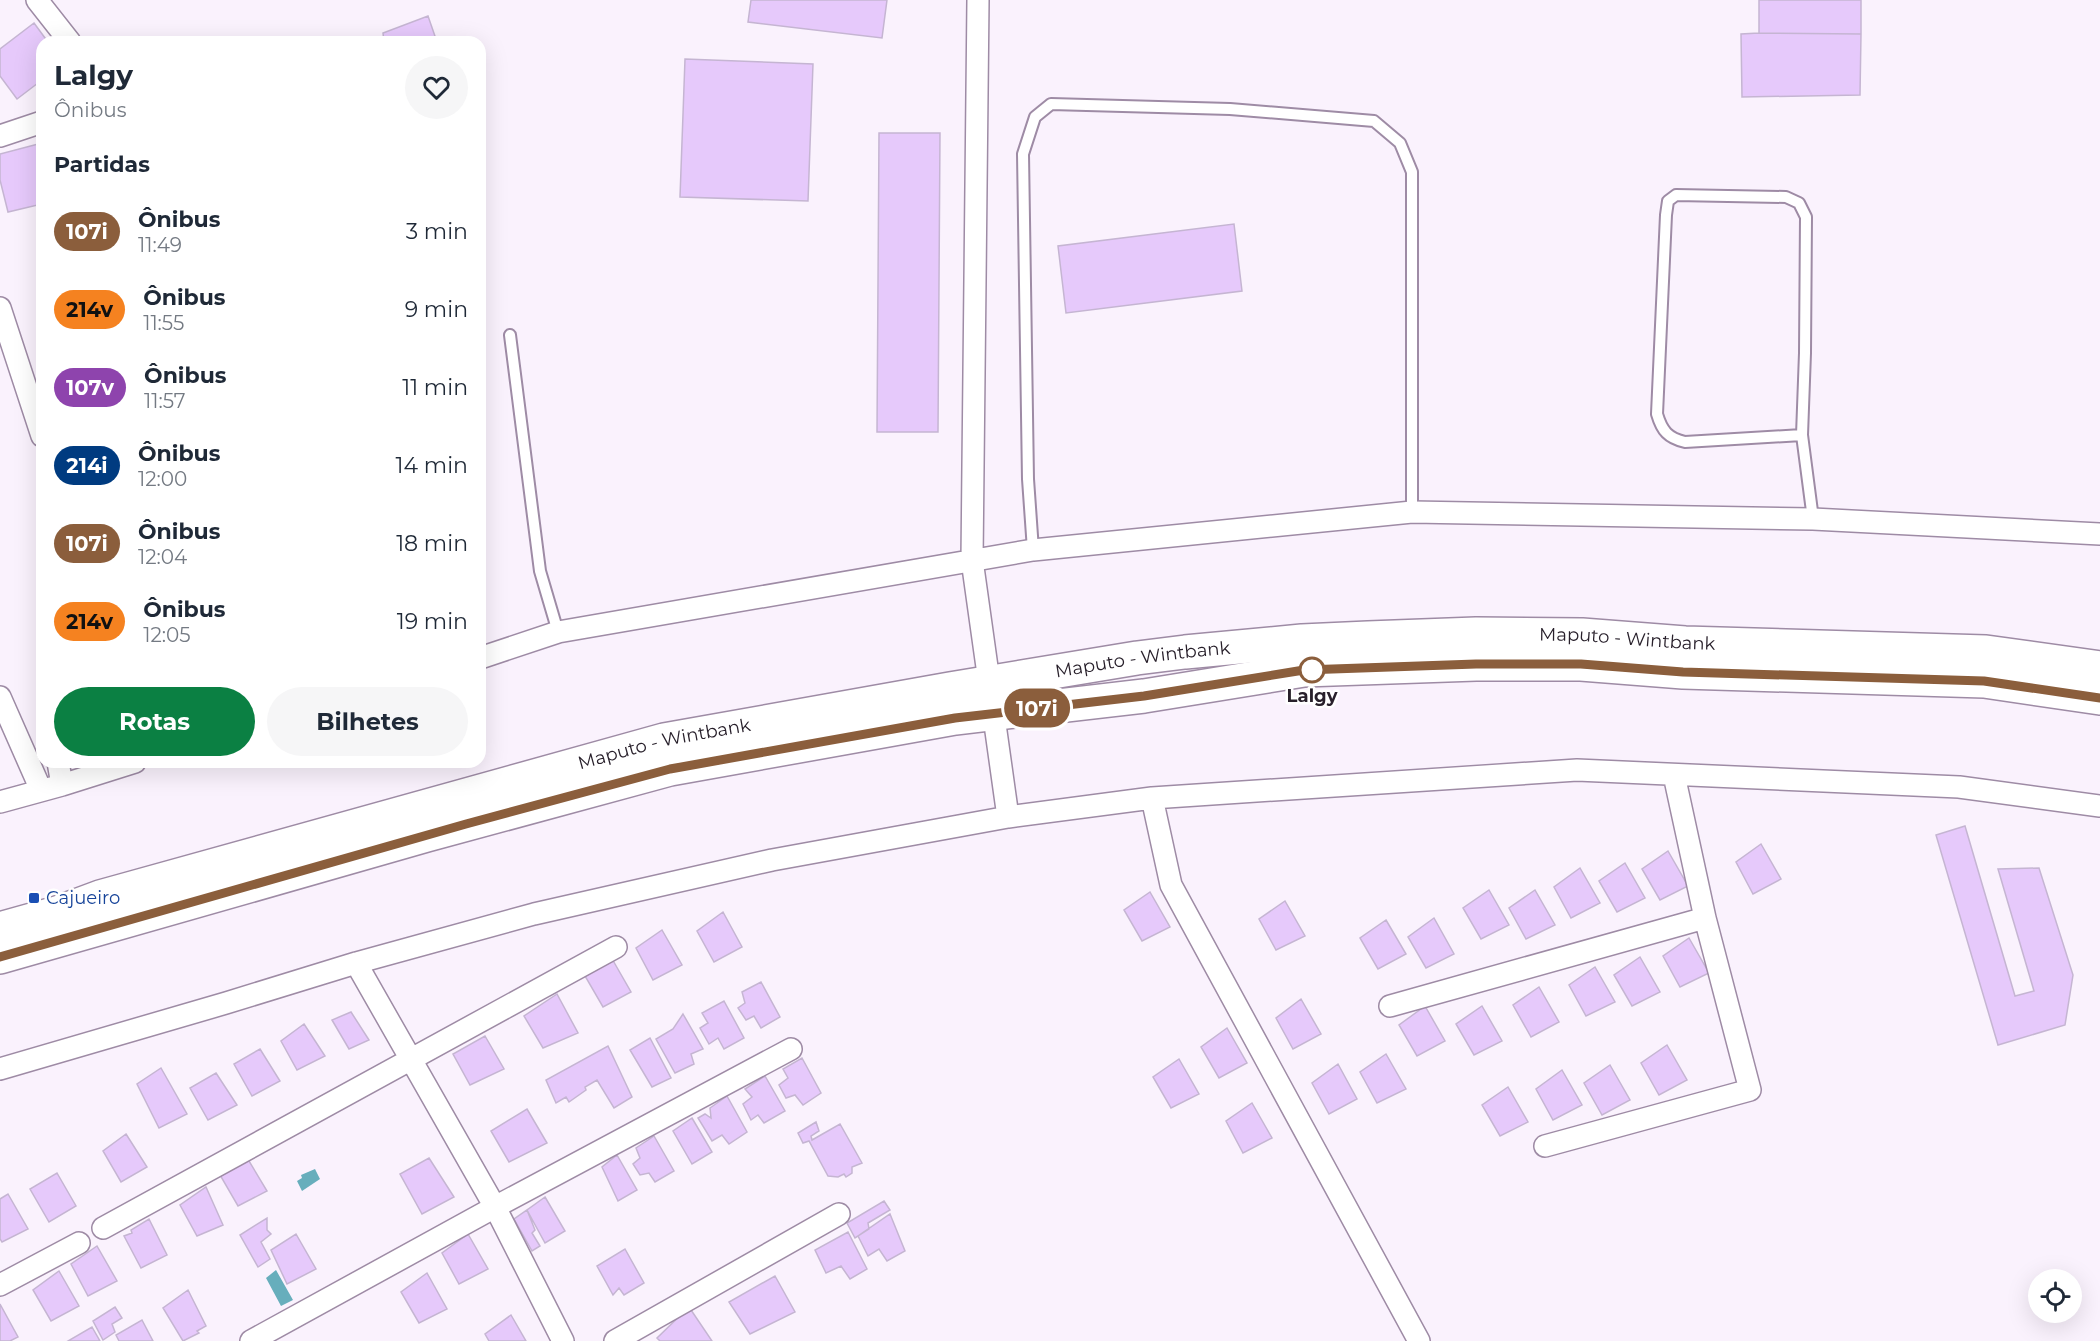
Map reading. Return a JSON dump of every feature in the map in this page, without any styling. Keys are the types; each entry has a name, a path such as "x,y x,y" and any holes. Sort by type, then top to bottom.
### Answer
{"highway":[{"name":"Maputo - Wintbank","path":"0,957 659,771 762,751 991,698 1137,658 1302,641 1476,634 1582,635 1685,643 1986,652 2100,668"},
{"name":"Maputo - Wintbank","path":"0,929 123,891 664,740 991,698 1144,696 1304,670 1476,664 1581,664 1683,672 1984,681 2100,698"}],"street":[{"path":"36,0 65,36"},
{"path":"978,0 972,560 1008,817"},
{"path":"0,136 36,124"},
{"path":"0,308 36,418"},
{"path":"486,656 558,632 1033,550 1412,512 1813,519 2100,534"},
{"path":"0,729 1,699"},
{"path":"1,699 41,790"},
{"path":"59,768 62,785"},
{"path":"0,802 116,768"},
{"path":"0,1069 357,963 534,914 772,860 1008,817 1152,798 1577,770 1959,787 2100,806"},
{"path":"1545,1146 1750,1090 1705,918 1674,775"},
{"path":"1152,798 1171,885 1419,1341"},
{"path":"1390,1006 1705,918"},
{"path":"103,1228 616,947"},
{"path":"357,963 495,1207 563,1341"},
{"path":"251,1341 495,1207 791,1049"},
{"path":"615,1341 838,1214"},
{"path":"0,1285 79,1243"}],"lane":[{"path":"1033,550 1028,479 1023,154 1035,117 1052,104 1230,109 1374,121 1400,143 1412,172 1412,512"},
{"path":"1803,435 1685,442 1665,433 1660,425 1657,414 1666,214 1668,201 1676,195 1786,197 1799,203 1806,217 1803,435 1813,519"},
{"path":"510,335 540,571 558,632"}],"water":[{"path":"315,1169 320,1179 302,1191 297,1181 302,1178 301,1175"},
{"path":"276,1270 293,1300 281,1306 266,1278"}],"building":[{"path":"751,0 887,0 882,38 748,22"},
{"path":"1759,0 1861,0 1861,34 1759,33"},
{"path":"428,16 435,36 383,36 383,33"},
{"path":"34,23 44,36 36,36 36,85 17,99 0,76 0,49"},
{"path":"1741,34 1861,34 1860,95 1742,97"},
{"path":"685,59 813,64 808,201 680,197"},
{"path":"879,133 940,133 938,432 877,432"},
{"path":"36,145 36,205 8,212 0,180 0,154"},
{"path":"1234,224 1242,291 1066,313 1058,246"},
{"path":"1965,826 2015,996 2034,991 1998,869 2039,868 2073,975 2065,1025 1998,1045 1936,835"},
{"path":"1761,844 1781,879 1753,894 1736,862"},
{"path":"1668,851 1688,886 1660,900 1642,869"},
{"path":"1625,863 1645,898 1617,912 1599,881"},
{"path":"1580,868 1600,903 1571,918 1554,887"},
{"path":"1489,890 1509,925 1481,939 1463,908"},
{"path":"1535,890 1555,925 1526,939 1509,908"},
{"path":"1150,892 1170,927 1142,941 1124,910"},
{"path":"1285,901 1305,936 1276,950 1259,919"},
{"path":"723,912 742,947 714,962 697,931"},
{"path":"1434,918 1454,954 1426,968 1408,937"},
{"path":"1386,920 1406,954 1378,969 1360,938"},
{"path":"662,930 682,965 653,980 636,948"},
{"path":"1689,938 1709,973 1680,987 1663,956"},
{"path":"611,957 631,992 603,1007 585,976"},
{"path":"1640,957 1660,992 1632,1006 1614,975"},
{"path":"1595,967 1615,1002 1586,1016 1569,985"},
{"path":"761,982 780,1017 761,1028 754,1016 746,1020 738,1008 745,1003 742,992"},
{"path":"1539,987 1559,1022 1531,1037 1513,1005"},
{"path":"557,994 578,1033 543,1048 524,1016"},
{"path":"1301,999 1321,1034 1293,1049 1276,1018"},
{"path":"724,1001 744,1038 724,1049 718,1038 709,1044 700,1028 708,1023 702,1013"},
{"path":"1425,1006 1445,1041 1417,1056 1399,1025"},
{"path":"1482,1006 1502,1041 1474,1055 1456,1024"},
{"path":"351,1012 369,1040 349,1049 332,1020"},
{"path":"683,1014 703,1049 691,1054 694,1064 675,1073 656,1039 673,1029"},
{"path":"304,1024 325,1056 297,1070 281,1041"},
{"path":"1227,1028 1247,1063 1219,1078 1201,1047"},
{"path":"485,1036 504,1069 470,1085 453,1054"},
{"path":"650,1038 671,1078 652,1087 630,1050"},
{"path":"1667,1045 1687,1080 1659,1095 1641,1063"},
{"path":"608,1046 632,1097 614,1108 597,1080 585,1087 586,1090 569,1102 566,1097 556,1103 546,1080"},
{"path":"260,1049 280,1081 252,1096 234,1064"},
{"path":"1386,1054 1406,1089 1377,1103 1360,1072"},
{"path":"802,1058 821,1093 803,1105 795,1095 786,1098 779,1085 788,1078 783,1069"},
{"path":"1179,1059 1199,1094 1171,1108 1153,1077"},
{"path":"1338,1064 1357,1099 1329,1114 1312,1083"},
{"path":"1610,1065 1630,1100 1602,1115 1584,1083"},
{"path":"161,1068 187,1114 159,1128 137,1084"},
{"path":"1562,1070 1582,1105 1553,1120 1536,1089"},
{"path":"216,1073 237,1105 208,1120 190,1088"},
{"path":"765,1076 785,1111 764,1123 758,1115 751,1120 743,1104 752,1097 745,1089"},
{"path":"1508,1087 1528,1122 1500,1136 1482,1105"},
{"path":"727,1096 747,1132 729,1144 722,1135 712,1141 698,1118 705,1114 711,1118 710,1108"},
{"path":"1252,1103 1272,1138 1243,1153 1226,1121"},
{"path":"527,1109 547,1143 509,1162 491,1131"},
{"path":"692,1118 712,1152 692,1164 673,1131"},
{"path":"816,1122 819,1131 811,1136 812,1140 840,1124 862,1163 852,1167 852,1173 846,1177 844,1174 838,1177 828,1176 809,1141 803,1143 798,1133"},
{"path":"126,1134 147,1167 121,1182 103,1151"},
{"path":"654,1136 674,1171 655,1182 649,1173 640,1175 633,1164 640,1158 636,1148"},
{"path":"617,1155 637,1190 618,1201 602,1167"},
{"path":"246,1156 267,1191 238,1206 220,1175"},
{"path":"429,1158 454,1197 422,1214 400,1174"},
{"path":"57,1173 76,1206 49,1222 30,1189"},
{"path":"206,1187 223,1225 197,1236 180,1205"},
{"path":"8,1194 28,1229 2,1242 0,1239 0,1199"},
{"path":"545,1197 565,1231 545,1243 527,1210"},
{"path":"884,1201 890,1210 868,1223 869,1229 855,1238 847,1223"},
{"path":"527,1210 535,1230 532,1233 540,1246 532,1251 514,1219"},
{"path":"890,1214 905,1251 887,1261 879,1249 868,1256 858,1236"},
{"path":"267,1218 267,1230 271,1234 261,1242 270,1259 258,1267 240,1235"},
{"path":"149,1219 167,1255 141,1268 124,1236 132,1233 131,1230"},
{"path":"848,1232 867,1269 850,1279 841,1266 826,1273 815,1250"},
{"path":"296,1234 316,1269 287,1284 271,1250"},
{"path":"468,1234 488,1269 459,1284 442,1253"},
{"path":"97,1246 117,1281 88,1296 71,1264"},
{"path":"625,1249 644,1283 624,1295 619,1288 613,1295 597,1266"},
{"path":"59,1271 79,1306 51,1321 33,1290"},
{"path":"427,1273 447,1309 419,1323 401,1292"},
{"path":"775,1276 795,1312 750,1334 729,1302"},
{"path":"188,1290 206,1326 197,1331 199,1333 183,1341 163,1308"},
{"path":"0,1304 18,1337 10,1341 0,1341"},
{"path":"115,1307 122,1318 112,1324 115,1332 103,1340 93,1321"},
{"path":"689,1307 712,1341 660,1341 657,1338"},
{"path":"511,1315 526,1341 489,1341 485,1334"},
{"path":"142,1320 153,1341 119,1341 116,1335"},
{"path":"92,1327 100,1341 68,1341"}],"bus line":[{"name":"107i","path":"0,957 597,787 670,769 993,712 1144,696 1304,670 1476,664 1581,664 1683,672 1984,681 2100,698"}],"place":[{"name":"Lalgy","path":"1312,670"},
{"name":"Cajueiro","path":"34,898"}]}
